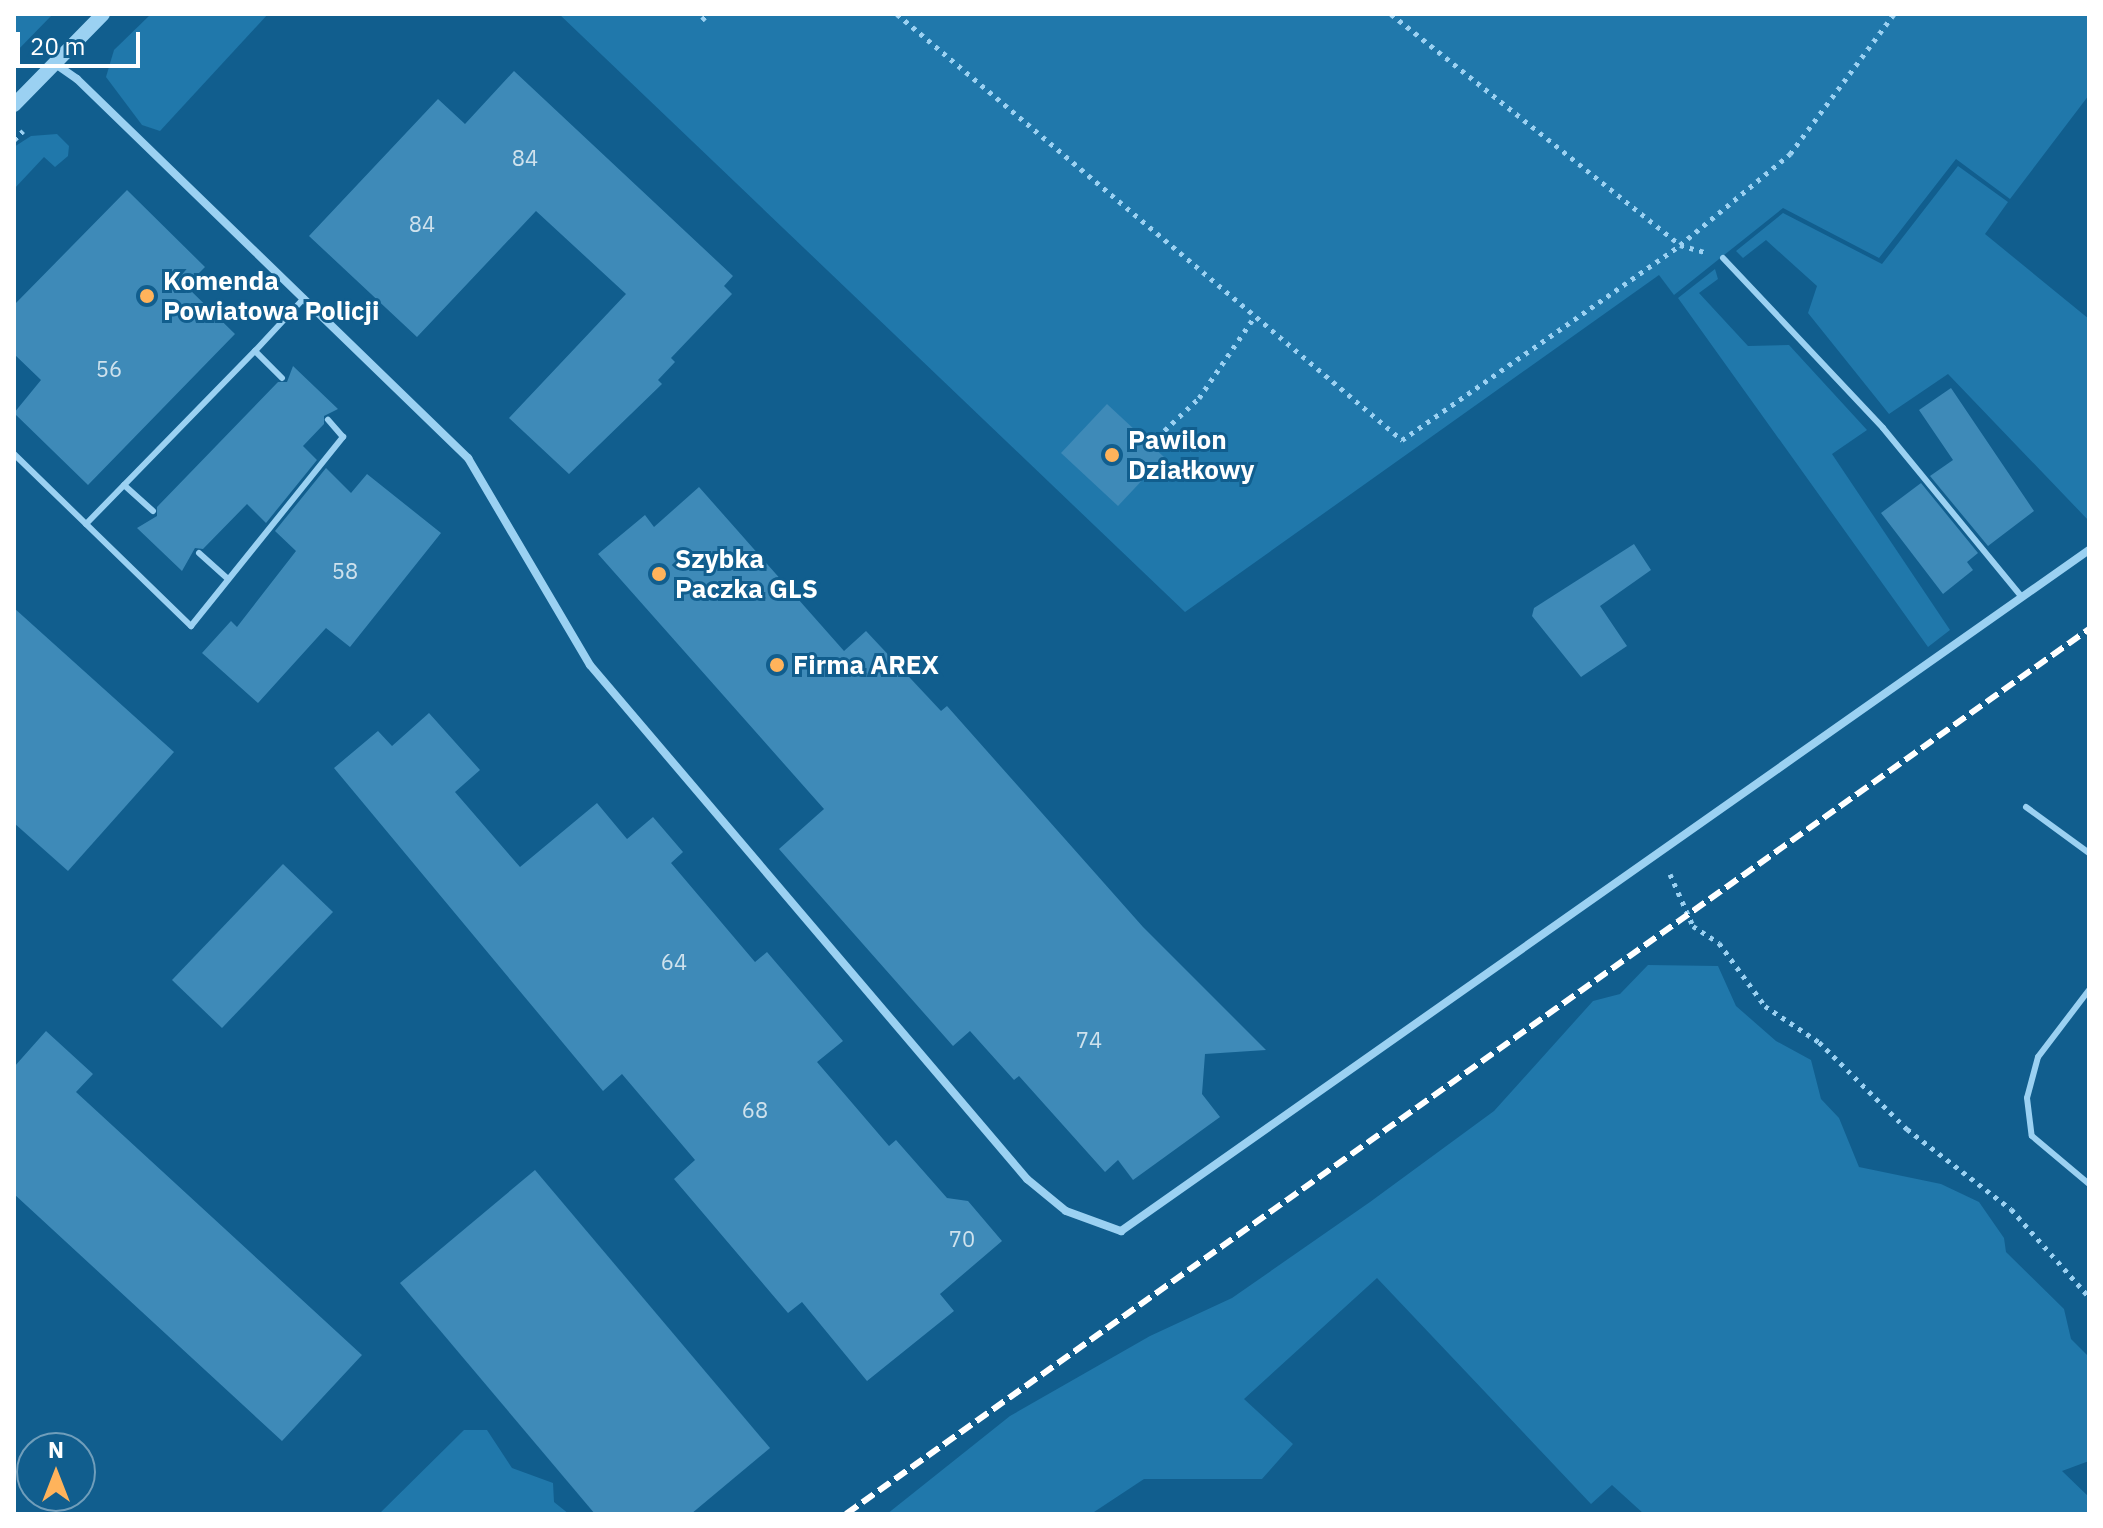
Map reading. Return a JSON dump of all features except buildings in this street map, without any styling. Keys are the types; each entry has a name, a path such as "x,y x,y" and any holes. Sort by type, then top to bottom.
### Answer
{"street":[{"path":"14,105 103,14"},
{"path":"54,63 77,79 468,458 590,665 1027,1179 1066,1211 1121,1231 2089,550"}],"lane":[{"path":"1723,258 1883,428 2022,597"},
{"path":"86,524 304,298"},
{"path":"255,351 282,378"},
{"path":"14,454 191,626 343,437 328,420"},
{"path":"124,485 153,511"},
{"path":"199,553 228,579"},
{"path":"2026,807 2089,853"},
{"path":"2089,990 2038,1057 2027,1098 2032,1136 2089,1184"}],"path":[{"path":"702,20 708,14"},
{"path":"897,14 1402,440 1680,245 1790,154 1894,14"},
{"path":"1391,14 1680,245 1723,258"},
{"path":"1150,444 1199,398 1255,316"},
{"path":"1660,851 1693,926 1719,943 1765,1006 1819,1042 1883,1108 2011,1209 2089,1297"}],"shaded area":[{"path":"14,14 53,14 14,54"},
{"path":"151,14 268,14 160,131 142,125 106,77 114,50"},
{"path":"559,14 2089,14 2089,95 2010,199 1956,159 1879,258 1783,208 1674,295 1659,275 1185,612"},
{"path":"57,134 69,146 68,156 55,167 44,157 14,189 14,147 31,136"},
{"path":"1958,166 2008,202 1985,234 2089,319 2089,521 1948,374 1889,414 1808,313 1817,286 1766,240 1743,258 1736,251 1783,213 1882,264"},
{"path":"1715,269 1718,279 1699,293 1748,346 1789,345 1867,430 1832,454 1950,630 1928,647 1678,298"},
{"path":"1648,965 1718,966 1736,1006 1776,1041 1811,1060 1821,1099 1839,1118 1859,1167 1941,1184 1979,1202 2004,1238 2006,1252 2064,1309 2071,1339 2089,1357 2089,1461 2062,1471 2089,1497 2089,1514 1644,1514 1612,1485 1591,1504 1377,1278 1244,1399 1293,1444 1262,1479 1144,1479 1091,1514 887,1514 1010,1416 1150,1336 1232,1298 1370,1202 1494,1111 1593,1001 1620,994"},
{"path":"464,1430 487,1430 512,1468 553,1483 554,1502 569,1514 379,1514"}],"railway":[{"path":"846,1514 2089,629"}],"place":[{"name":"Komenda Powiatowa Policji","path":"147,296"},
{"name":"Pawilon Działkowy","path":"1112,455"},
{"name":"Szybka Paczka GLS","path":"659,574"},
{"name":"Firma AREX","path":"777,665"}]}
